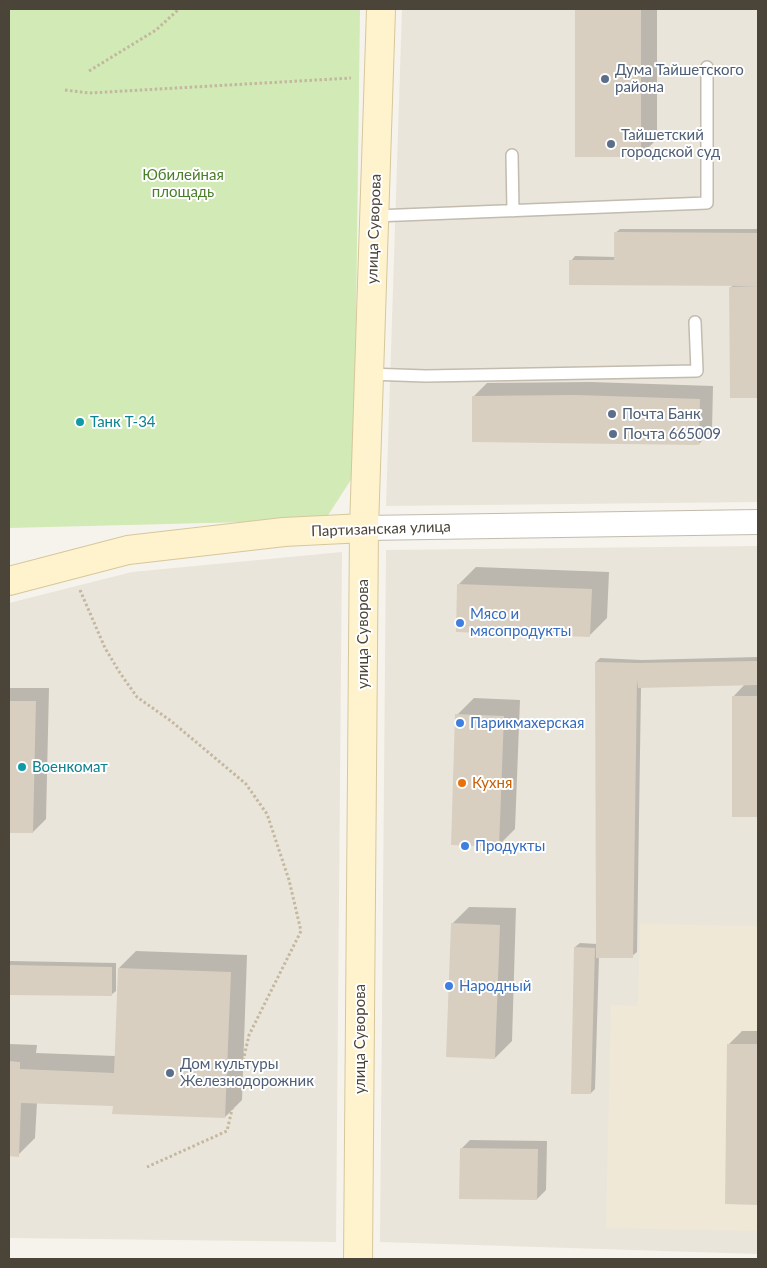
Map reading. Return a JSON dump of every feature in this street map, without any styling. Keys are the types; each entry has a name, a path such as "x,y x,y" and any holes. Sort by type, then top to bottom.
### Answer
{"main road":[{"name":"улица Суворова","path":"358,1259 364,528 381,9"},
{"name":"Партизанская улица","path":"9,581 128,550 284,532 364,528"}],"street":[{"name":"Партизанская улица","path":"364,528 758,522"}],"lane":[{"path":"375,216 707,203 707,67"},
{"path":"512,155 513,211"},
{"path":"368,374 697,371 695,322"}],"path":[{"path":"89,71 156,30 179,9"},
{"path":"65,90 88,93 380,76"},
{"path":"71,565 105,648 120,674 137,697 171,721 246,784 267,814 289,880 301,931 249,1035 227,1131 148,1167"}],"shaded area":[{"path":"402,9 758,9 758,502 386,506"},
{"path":"758,546 758,1254 380,1242 386,550"},
{"path":"342,552 336,1242 9,1238 9,603 132,572"},
{"path":"640,924 758,926 758,1231 606,1228 611,1005 638,1006"}],"green space":[{"name":"Юбилейная площадь","path":"9,9 360,9 354,475 325,520 9,528"}],"building":[{"path":"575,9 641,9 641,157 575,157"},
{"path":"614,232 757,233 757,286 569,285 569,260 614,260"},
{"path":"758,286 758,398 730,398 729,287"},
{"path":"576,395 700,399 699,445 472,442 472,396"},
{"path":"457,584 592,589 590,637 456,632"},
{"path":"758,661 758,685 638,688 637,679 633,958 596,958 595,662"},
{"path":"732,696 758,696 758,817 732,817"},
{"name":"Военкомат","path":"9,701 36,701 33,833 9,833"},
{"path":"455,714 504,716 499,847 451,845"},
{"path":"451,923 500,925 495,1059 446,1057"},
{"path":"574,947 595,948 591,1094 571,1094"},
{"path":"9,965 112,967 112,996 9,995"},
{"path":"118,968 231,972 225,1118 112,1114 113,1106 21,1103 19,1157 9,1156 9,1061 20,1062 20,1069 114,1073"},
{"path":"727,1044 758,1044 758,1205 725,1204"},
{"path":"460,1148 538,1149 537,1200 459,1199"}],"place":[{"name":"Дума Тайшетского района","path":"605,79"},
{"name":"Тайшетский городской суд","path":"611,144"},
{"name":"Почта Банк","path":"612,414"},
{"name":"Танк Т-34","path":"80,422"},
{"name":"Почта 665009","path":"613,434"},
{"name":"Мясо и мясопродукты","path":"460,623"},
{"name":"Парикмахерская","path":"460,723"},
{"name":"Военкомат","path":"22,767"},
{"name":"Кухня","path":"462,783"},
{"name":"Продукты","path":"465,846"},
{"name":"Народный","path":"449,986"},
{"name":"Дом культуры Железнодорожник","path":"170,1073"}]}
